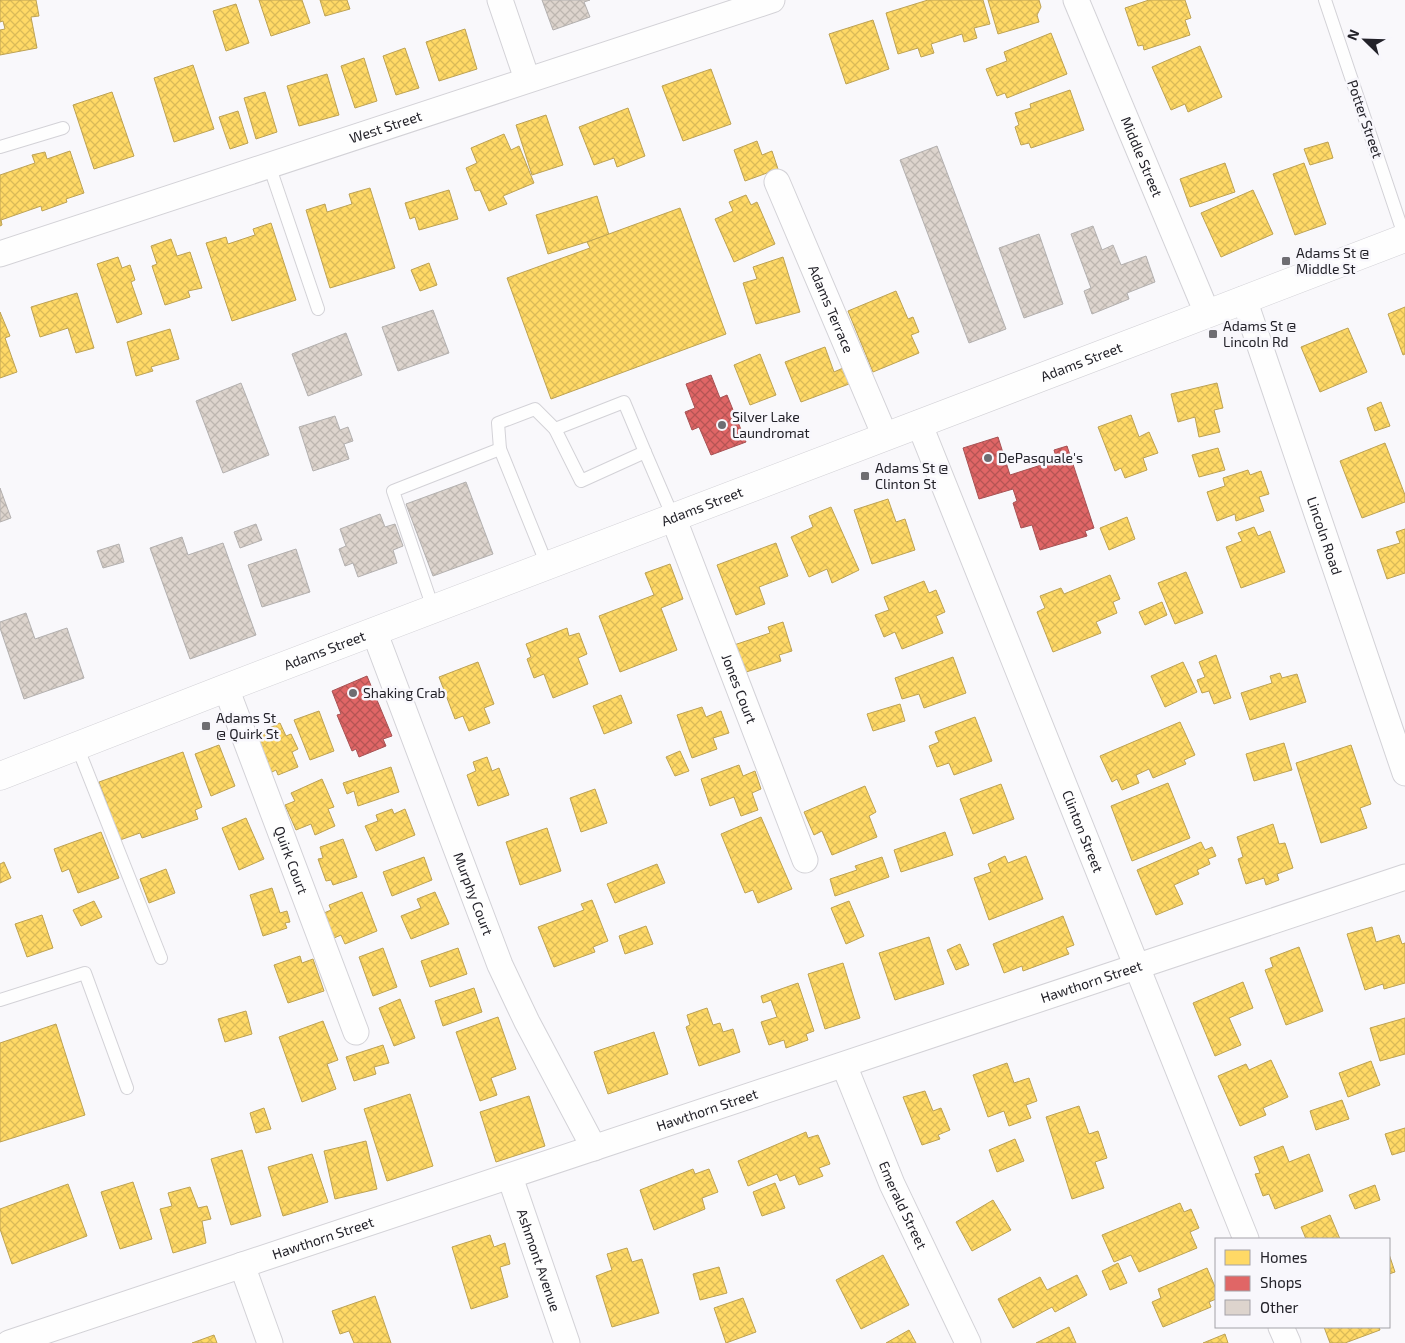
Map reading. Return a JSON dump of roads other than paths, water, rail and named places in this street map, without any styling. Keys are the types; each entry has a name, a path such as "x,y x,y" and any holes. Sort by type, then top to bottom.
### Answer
{"street":[{"path":"500,0 528,80"},
{"name":"West Street","path":"0,254 772,0"},
{"name":"Middle Street","path":"1076,0 1207,313"},
{"name":"Adams Terrace","path":"777,182 885,436"},
{"name":"Adams Street","path":"0,776 434,608 1405,238"},
{"name":"Lincoln Road","path":"1244,299 1405,773"},
{"name":"Clinton Street","path":"918,423 1246,1238"},
{"name":"Jones Court","path":"673,517 805,860"},
{"name":"Murphy Court","path":"374,631 500,965 527,1022 594,1148"},
{"name":"Quirk Court","path":"226,688 356,1032"},
{"name":"Hawthorn Street","path":"10,1343 1405,878"},
{"name":"Emerald Street","path":"844,1065 892,1184 968,1343"},
{"name":"Ashmont Avenue","path":"510,1177 567,1343"},
{"path":"242,1265 270,1343"},
{"path":"1281,1328 1288,1343"}],"lane":[{"name":"Potter Street","path":"1325,0 1405,238"},
{"path":"0,147 63,128"},
{"path":"269,165 318,309"},
{"path":"555,429 624,402 673,517"},
{"path":"547,565 500,448 498,423 535,409 555,429 580,481 645,452"},
{"path":"434,608 393,491 500,448"},
{"path":"77,746 161,958"},
{"path":"0,1000 85,973 127,1088"}],"place":[{"name":"Adams St @ Middle St","path":"1286,261"},
{"name":"Adams St @ Lincoln Rd","path":"1213,334"},
{"name":"Silver Lake Laundromat","path":"722,425"},
{"name":"DePasquale's","path":"988,458"},
{"name":"Adams St @ Clinton St","path":"865,476"},
{"name":"Shaking Crab","path":"353,693"},
{"name":"Adams St @ Quirk St","path":"206,726"}]}
